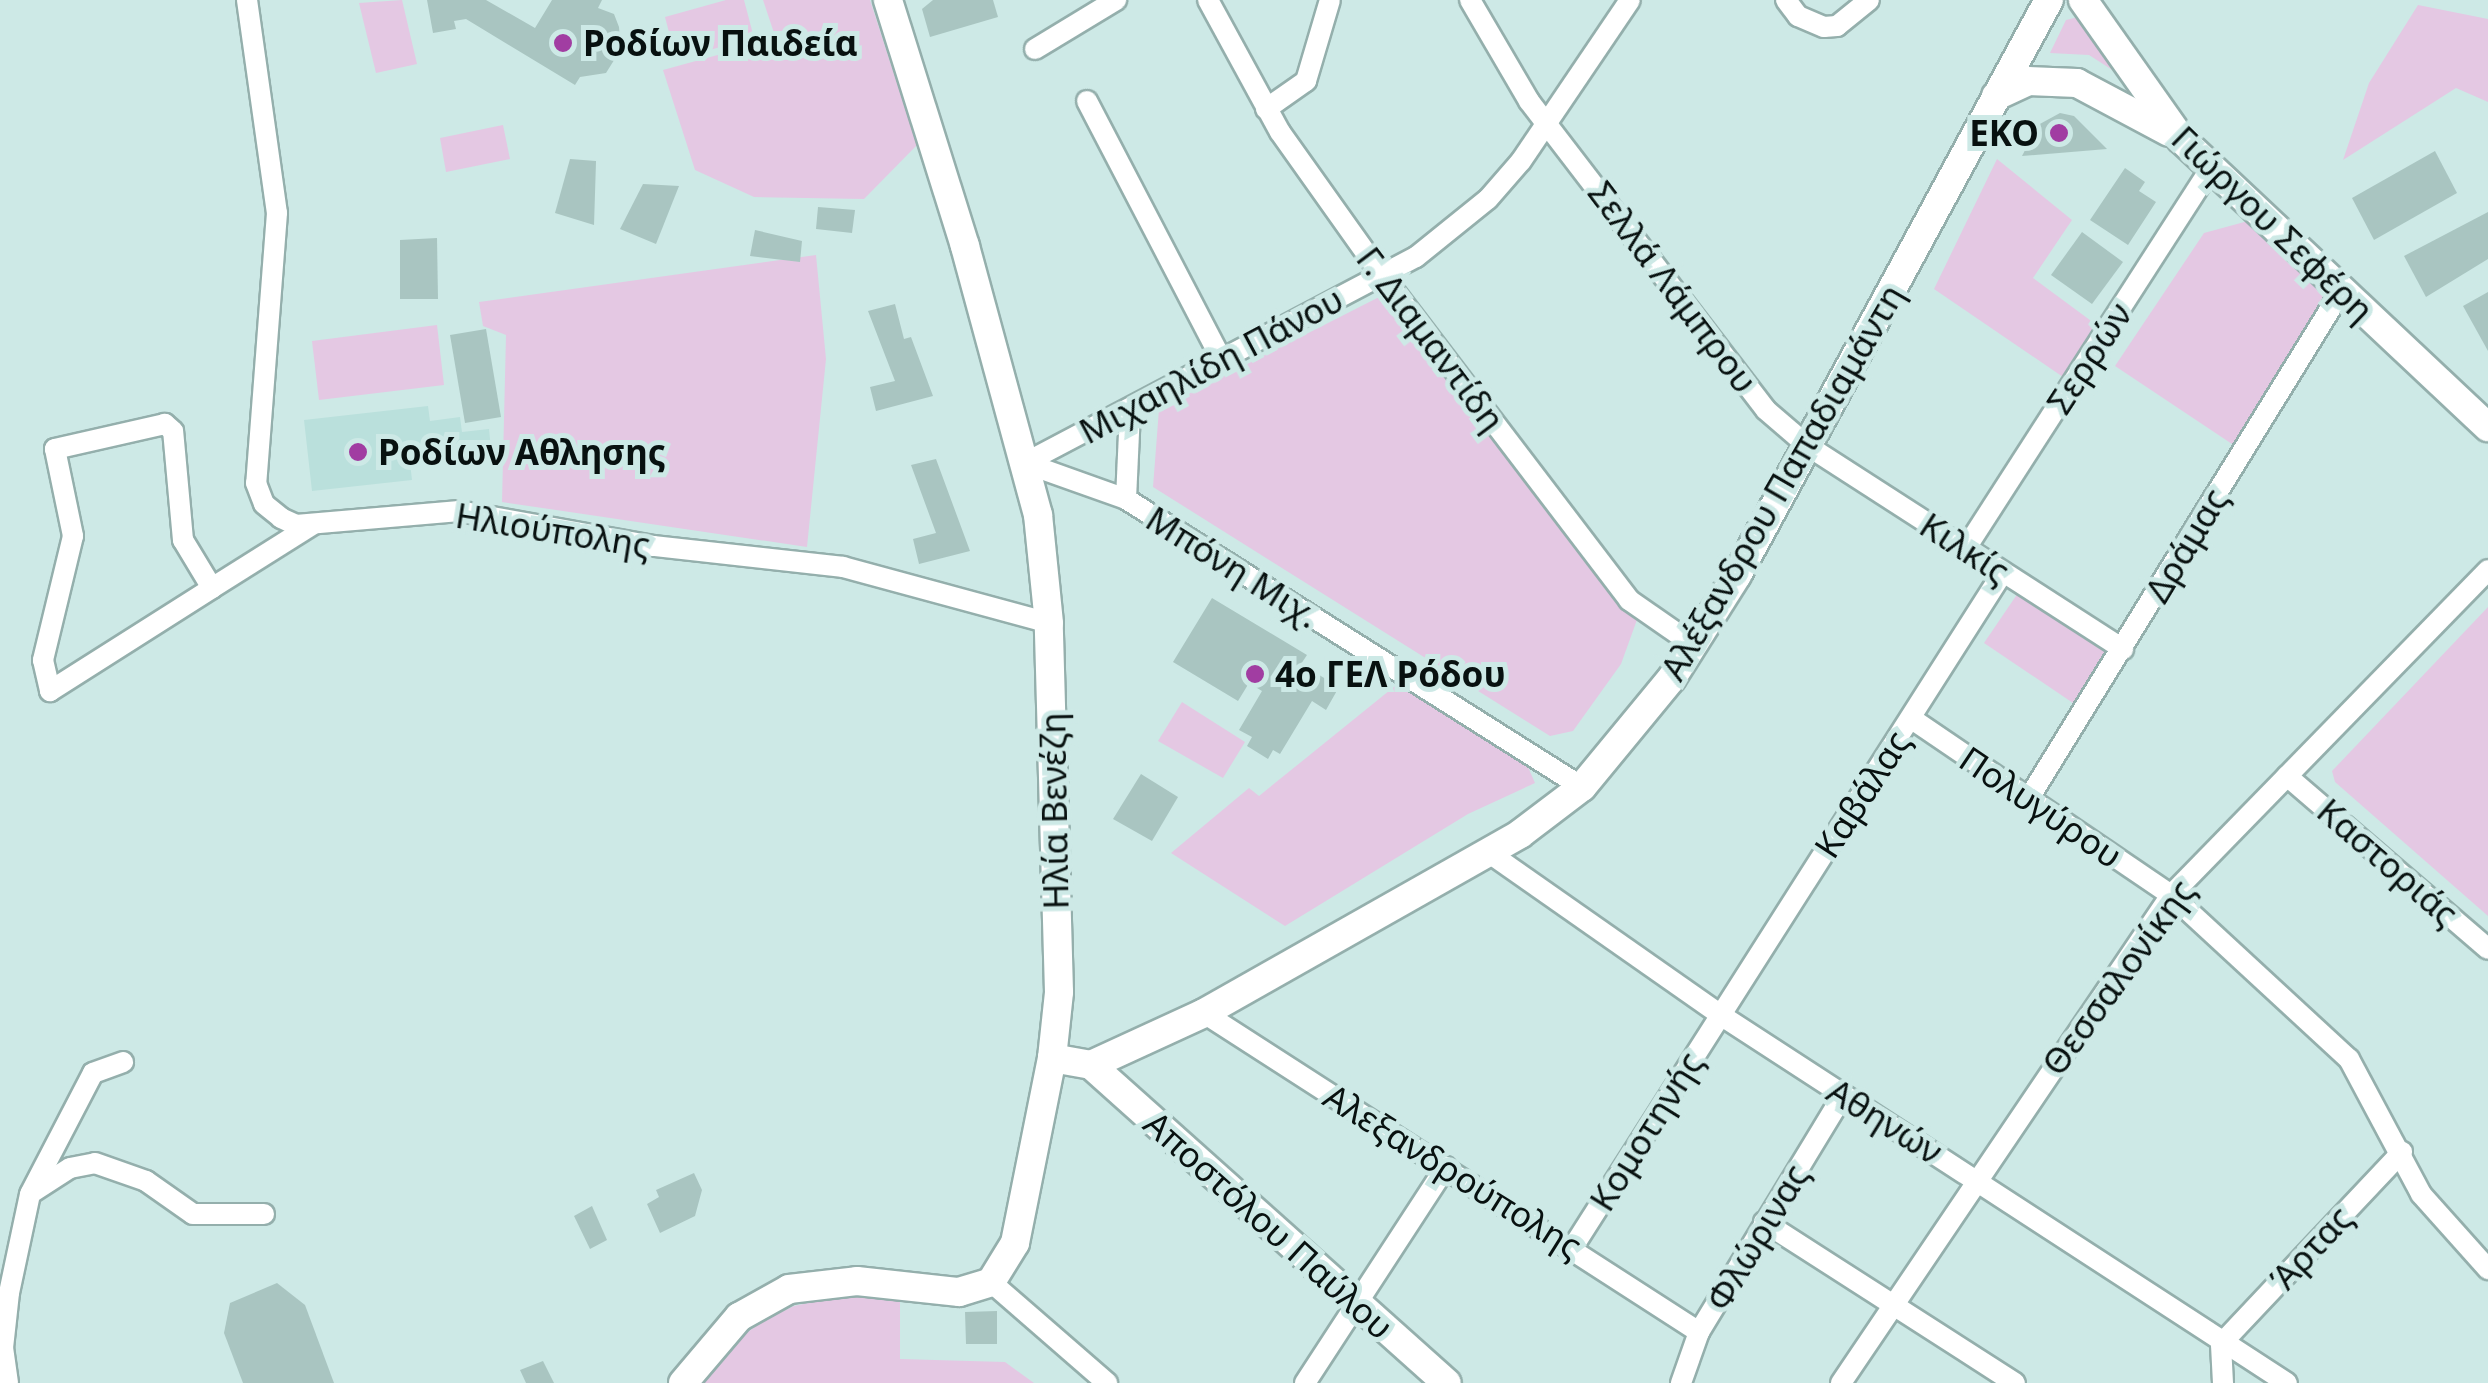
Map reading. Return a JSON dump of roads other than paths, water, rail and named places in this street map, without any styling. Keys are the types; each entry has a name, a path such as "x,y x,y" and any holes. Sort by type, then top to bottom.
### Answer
{"street":[{"name":"Ηλιούπολης","path":"247,0 277,213 256,483 264,504 281,518 314,524 459,511 654,546 843,567 1049,623"},
{"name":"Ηλία Βενέζη","path":"888,0 1026,463 1049,623 1058,992 1052,1058 1015,1243 990,1282"},
{"path":"1036,49 1116,0"},
{"name":"Γ. Διαμαντίδη","path":"1208,0 1266,110 1381,274 1629,600 1694,644"},
{"path":"1266,110 1306,81 1330,0"},
{"name":"Σελλά Λάμπρου","path":"1470,0 1546,120 1766,410 1808,446"},
{"name":"Μιχαηλίδη Πάνου","path":"1026,463 1416,258 1488,199 1630,0"},
{"path":"1786,0 1798,16 1824,27 1836,26 1869,0"},
{"name":"Αλέξανδρου Παπαδιαμάντη","path":"1091,1065 1204,1013 1550,815 1582,787 1694,644 1808,446 2049,0"},
{"name":"Γιώργου Σεφέρη","path":"2083,0 2181,139 2488,426"},
{"path":"1996,96 2028,81 2077,83 2181,139"},
{"path":"1086,101 1222,360"},
{"name":"Σερρών","path":"1966,548 2212,168"},
{"name":"Δράμας","path":"2029,798 2342,290"},
{"path":"1126,499 1130,410"},
{"path":"212,588 183,540 173,431 165,424 55,449 74,536 43,660 50,691 314,524"},
{"name":"Κιλκίς","path":"1808,446 2123,649"},
{"name":"Μπόνη Μιχ.","path":"1026,463 1126,499 1582,787"},
{"name":"Θεσσαλονίκης","path":"1842,1383 1892,1302 2171,895 2488,570"},
{"name":"Καβάλας","path":"1719,1014 2003,572"},
{"name":"Πολυγύρου","path":"1912,718 2171,895 2349,1059 2422,1194 2488,1269"},
{"name":"Καστοριάς","path":"2287,776 2488,949"},
{"name":"Αθηνών","path":"1488,852 1719,1014 1976,1179 2221,1344 2287,1383"},
{"name":"Αλεξανδρούπολης","path":"1204,1013 1574,1247 1700,1332"},
{"name":"Κομοτηνής","path":"1574,1247 1719,1014"},
{"path":"1052,1058 1091,1065"},
{"path":"8,1383 5,1330 30,1194 93,1073 122,1062"},
{"name":"Αποστόλου Παύλου","path":"1091,1065 1448,1383"},
{"name":"Φλώρινας","path":"1680,1383 1700,1332 1843,1095"},
{"name":"Άρτας","path":"2221,1344 2402,1152"},
{"path":"30,1194 70,1168 95,1163 133,1174 193,1214 264,1214"},
{"path":"1305,1383 1446,1167"},
{"path":"1764,1222 2015,1383"},
{"path":"683,1383 740,1317 789,1290 857,1281 960,1292 990,1282 1108,1383"},
{"path":"2221,1344 2223,1383"}],"place":[{"name":"Ροδίων Παιδεία","path":"563,43"},
{"name":"EKO","path":"2059,133"},
{"name":"Ροδίων Αθλησης","path":"358,452"},
{"name":"4ο ΓΕΛ Ρόδου","path":"1255,674"}]}
